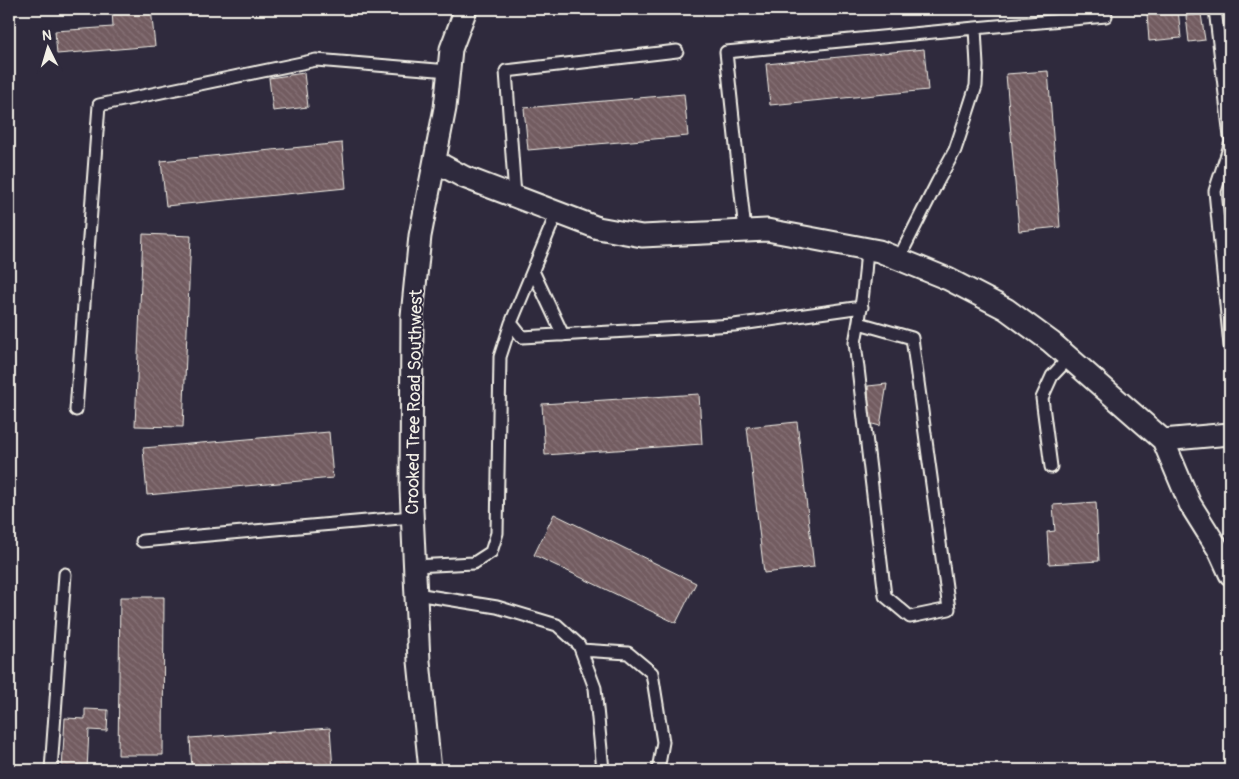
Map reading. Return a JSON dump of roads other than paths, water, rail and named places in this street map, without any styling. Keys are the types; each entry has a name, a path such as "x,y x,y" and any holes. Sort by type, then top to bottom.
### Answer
{"street":[{"name":"Crooked Tree Road Southwest","path":"430,770 419,661 412,517 412,316 420,236 436,162 445,108 451,49 466,9"},
{"path":"436,162 464,177 598,228 642,236 767,230 879,251 948,279 1006,309 1051,342 1163,440 1190,504 1220,552 1230,574"},
{"path":"1163,440 1230,434"}],"lane":[{"path":"1215,9 1230,137"},
{"path":"745,231 726,52 1106,16"},
{"path":"899,258 955,150 966,117 976,86 977,66 974,28"},
{"path":"515,196 506,71 677,51"},
{"path":"76,410 99,105 316,60 449,71"},
{"path":"1230,145 1215,191 1227,282 1230,346"},
{"path":"414,566 474,563 491,552 497,533 500,357 511,323 557,212"},
{"path":"859,323 912,338 949,609 910,617 885,596 855,343 862,307 867,248"},
{"path":"533,271 563,335"},
{"path":"511,323 522,337 734,325 862,307"},
{"path":"1051,467 1042,398 1052,376 1069,358"},
{"path":"142,541 412,517"},
{"path":"51,770 65,574"},
{"path":"416,594 497,608 558,625 578,645 595,688 603,770"},
{"path":"580,650 628,653 652,672 664,742 658,770"}]}
